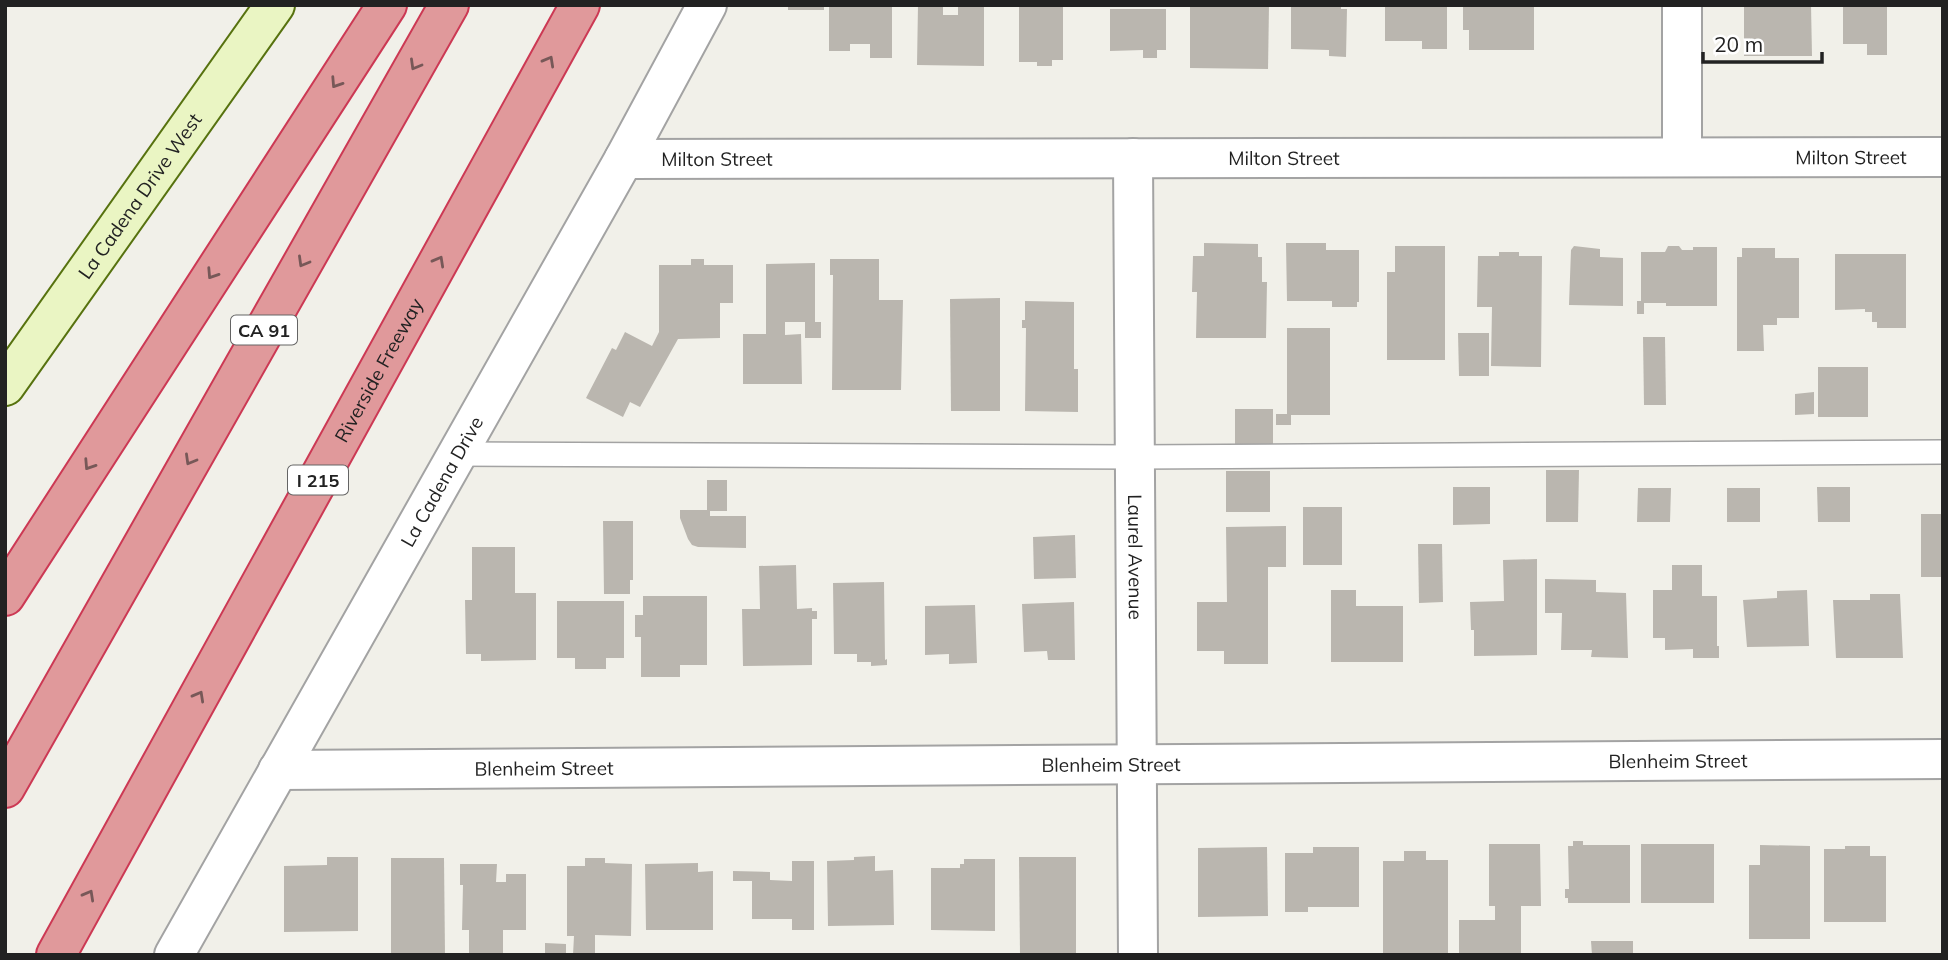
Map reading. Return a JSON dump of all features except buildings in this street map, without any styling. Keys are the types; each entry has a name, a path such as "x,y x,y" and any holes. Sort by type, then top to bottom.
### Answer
{"highway":[{"path":"5,596 387,5"},
{"name":"CA 91","path":"5,788 449,5"},
{"name":"Riverside Freeway","path":"56,955 580,5"},
{"path":"5,770 79,654"}],"main road":[{"name":"La Cadena Drive West","path":"5,386 275,5"}],"street":[{"name":"La Cadena Drive","path":"174,955 624,159 707,5"},
{"path":"1682,5 1682,157"},
{"name":"Milton Street","path":"624,159 1943,157"},
{"name":"Laurel Avenue","path":"1133,158 1138,955"},
{"name":"Blenheim Street","path":"278,770 1943,759"}],"lane":[{"path":"456,454 1135,457 1943,452"}]}
